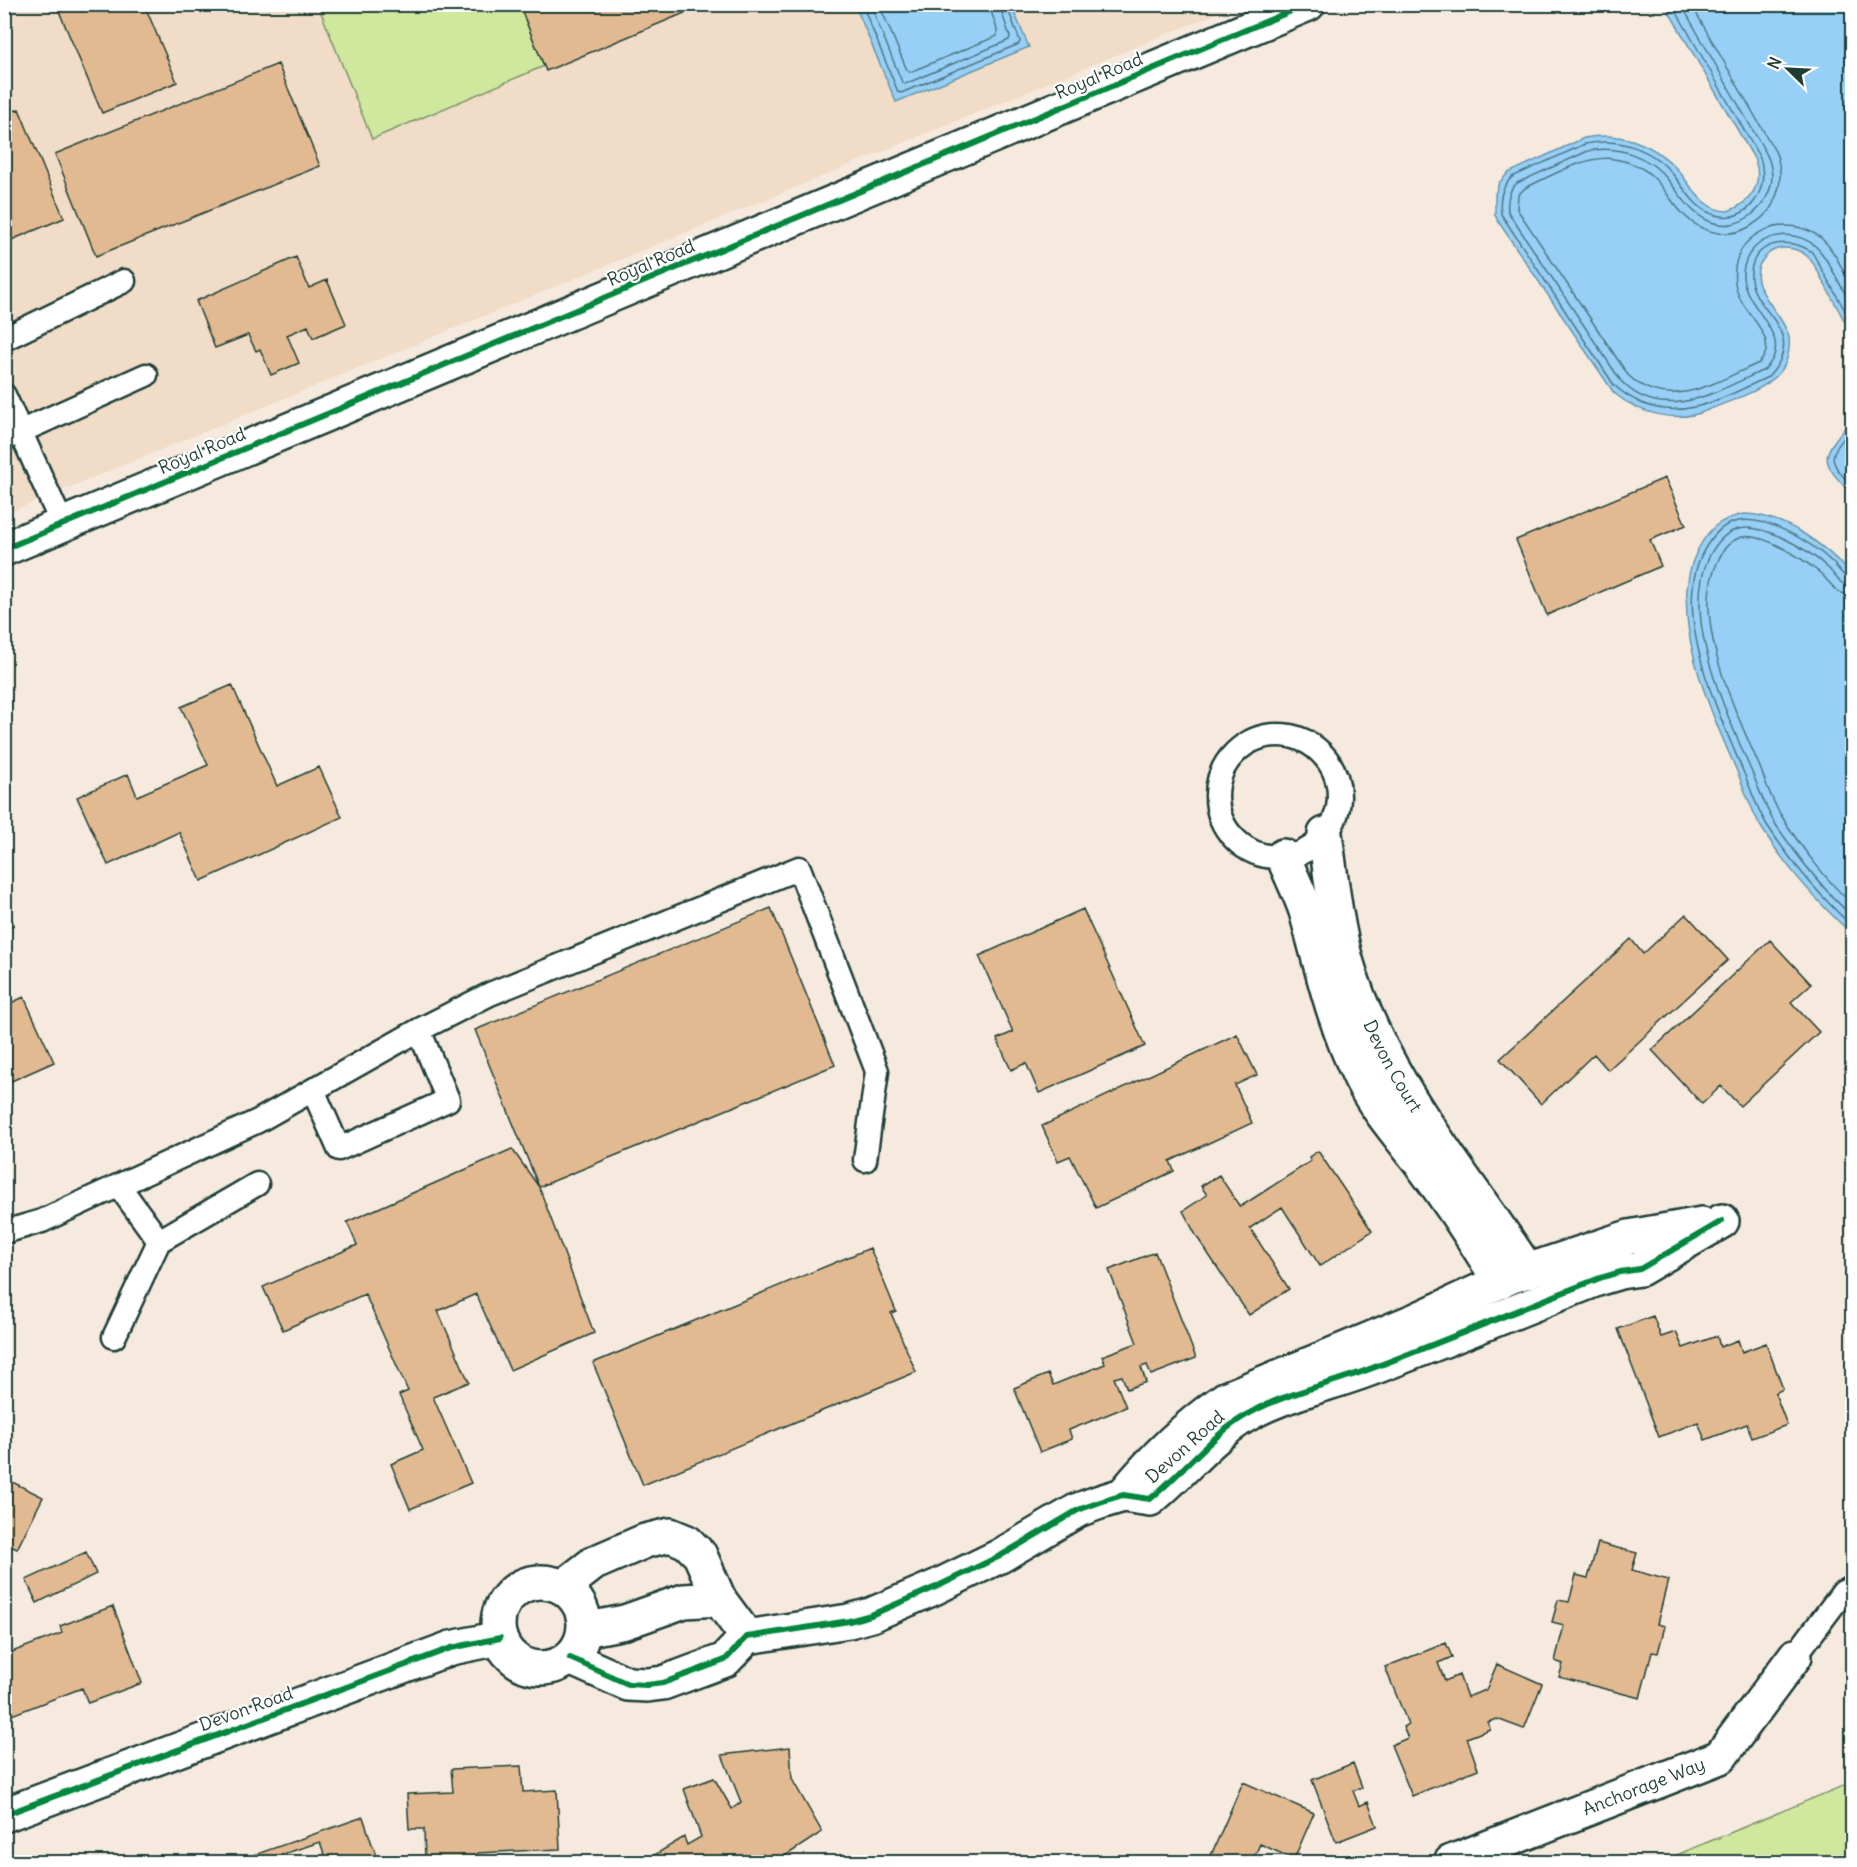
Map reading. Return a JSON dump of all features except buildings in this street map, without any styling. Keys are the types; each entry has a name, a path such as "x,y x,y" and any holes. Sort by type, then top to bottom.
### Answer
{"street":[{"name":"Royal Road","path":"4,549 1308,4"},
{"name":"Devon Court","path":"1325,834 1337,922 1346,961 1377,1041 1514,1277"},
{"name":"Devon Court","path":"1283,856 1305,909 1332,1009 1362,1081 1385,1118 1423,1166 1472,1237 1514,1277"},
{"name":"Devon Road","path":"747,1637 849,1622 871,1615 1000,1556 1078,1510 1123,1495 1147,1465 1173,1440 1198,1418 1226,1399 1474,1311 1620,1272 1640,1269 1722,1221 1629,1237 1514,1277 1474,1311"},
{"path":"563,1587 594,1563 645,1541 670,1535 687,1542 700,1555 719,1599 747,1637 725,1660 663,1683 647,1685 628,1684 577,1644"},
{"path":"577,1644 581,1608 574,1597 563,1587 551,1582 524,1585 512,1592 504,1603 499,1615 498,1629 508,1654 519,1663 545,1669 558,1665 577,1644 625,1622 684,1601 719,1599"},
{"name":"Devon Road","path":"4,1815 451,1648 500,1638"},
{"name":"Anchorage Way","path":"1451,1863 1720,1757 1795,1656"}],"lane":[{"path":"4,339 124,281"},
{"path":"12,435 146,375"},
{"path":"4,395 12,435 63,526"},
{"path":"1277,734 1296,737 1314,746 1327,760 1336,778 1338,797 1335,816 1325,834 1313,845 1299,853 1283,856 1264,855 1245,848 1231,835 1220,818 1217,799 1219,779 1227,762 1240,747 1258,738 1277,734"},
{"path":"4,1232 42,1221 258,1121 419,1030 500,990 799,868 877,1071 865,1160"},
{"path":"312,1090 339,1149 448,1100 419,1030"},
{"path":"114,1337 159,1241 257,1184"},
{"path":"119,1186 159,1241"},
{"path":"1795,1656 1843,1592 1852,1588"}],"shaded area":[{"path":"5,5 855,5 897,102 1028,47 1011,5 1237,5 5,514"}],"green space":[{"path":"318,5 519,5 544,66 372,139"},
{"path":"1852,1782 1852,1862 1660,1862"}],"water":[{"path":"855,5 1011,5 1029,47 896,102"},
{"path":"1665,5 1852,5 1852,335 1810,259 1794,249 1774,250 1765,257 1759,267 1757,277 1765,297 1789,337 1789,351 1785,364 1772,380 1751,392 1708,410 1684,416 1659,415 1635,406 1614,393 1495,215 1495,194 1499,183 1508,173 1584,138 1597,136 1622,138 1646,145 1677,169 1704,202 1719,210 1728,211 1736,207 1754,191 1758,177 1755,160"},
{"path":"1852,419 1852,494 1833,472 1827,457 1834,441"},
{"path":"1744,514 1760,516 1790,526 1830,553 1852,575 1852,934 1803,884 1761,827 1715,719 1695,662 1686,603 1689,576 1697,551 1706,536 1721,522"}],"cycle path":[{"path":"4,549 1308,4"},
{"path":"570,1658 628,1684 663,1683 725,1660 747,1637 849,1621 871,1615 1000,1556 1078,1510 1123,1495 1150,1499 1218,1435 1243,1417 1272,1402 1396,1359 1600,1278 1640,1269 1722,1221"},
{"path":"4,1815 451,1648 500,1638"}]}
